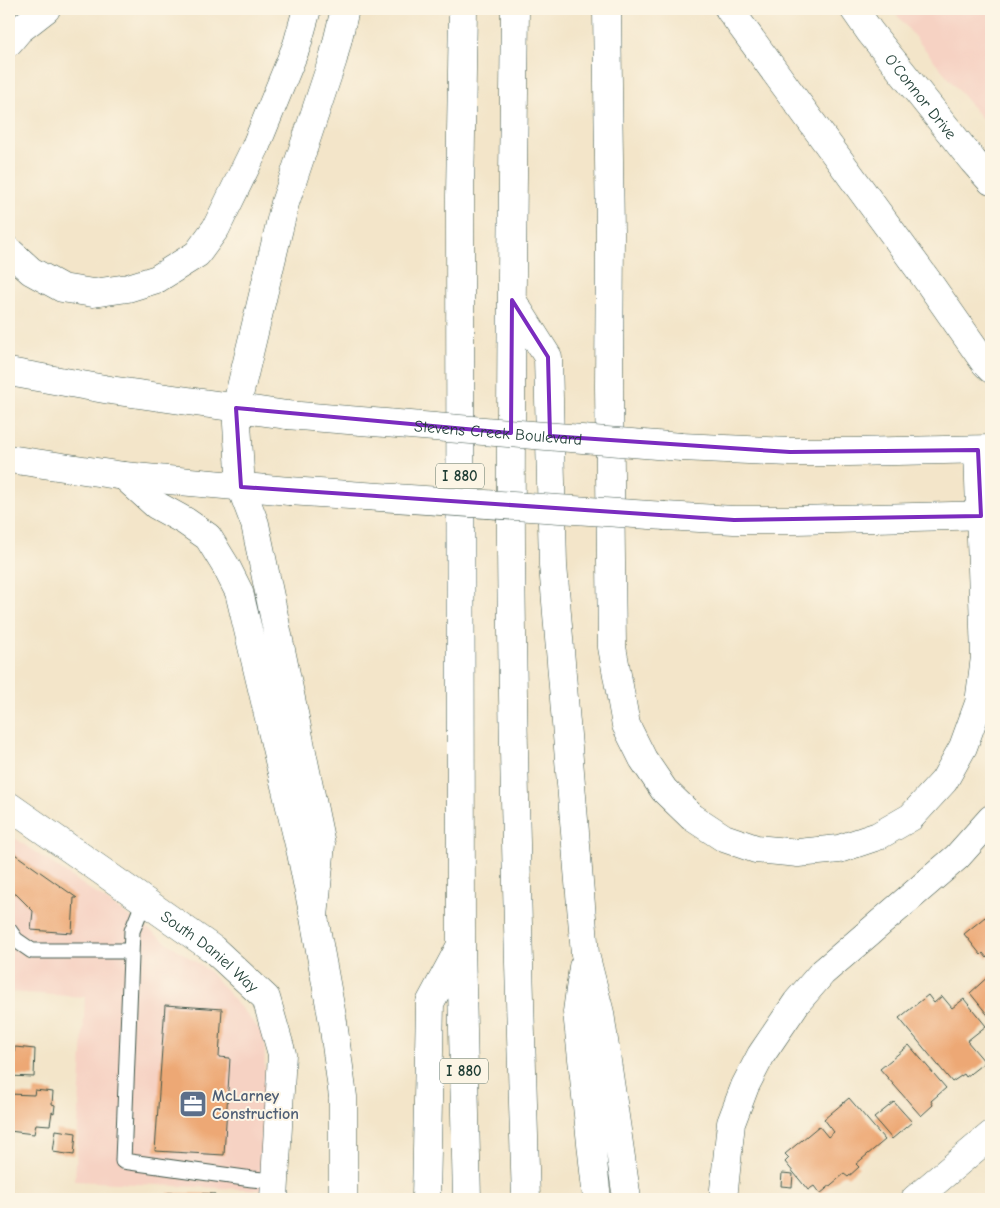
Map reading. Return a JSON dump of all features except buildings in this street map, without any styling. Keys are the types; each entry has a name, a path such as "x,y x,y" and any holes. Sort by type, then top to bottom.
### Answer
{"main road":[{"path":"9,42 19,30 46,9"},
{"path":"9,251 30,271 62,288 93,293 128,288 157,279 197,254 216,228 255,148 297,45 307,9"},
{"path":"314,917 321,844 255,524 240,487 236,408 285,204 333,59 345,9"},
{"name":"I 880","path":"463,9 460,196 462,944 467,1199"},
{"path":"515,9 511,557 526,1199"},
{"path":"607,9 612,647 626,725 643,760 664,790 692,817 724,838 756,849 798,853 839,849 878,836 911,817 944,782 963,747 979,703 985,657 986,515 984,449"},
{"path":"729,9 927,280 985,363 991,368"},
{"name":"O’Connor Drive","path":"854,9 888,55 991,181"},
{"path":"512,300 548,357 553,565 584,954 600,1013 627,1199"},
{"name":"Stevens Creek Boulevard","path":"9,372 110,390 287,415 681,447 790,452 984,449"},
{"path":"9,459 124,476 240,487 683,517 797,520 986,515"},
{"path":"124,476 156,505 186,521 208,537 239,592 297,834 333,1022 343,1097 343,1199"},
{"name":"South Daniel Way","path":"9,806 213,949 266,998 282,1054 274,1190"},
{"path":"723,1199 731,1124 745,1086 761,1055 797,1002 822,973 957,857 991,819"},
{"path":"426,1199 430,1003 462,944"},
{"path":"584,954 577,1012 597,1199"},
{"path":"915,1199 991,1135"}],"lane":[{"path":"144,901 132,931 124,1161 252,1179 274,1190"},
{"path":"9,930 16,940 32,951 131,951"}],"highlighted area":[{"path":"512,300 548,357 550,436 790,452 978,450 981,516 734,520 241,487 236,408 511,433"}],"shaded area":[{"path":"892,9 991,9 991,130"},
{"path":"9,834 209,971 265,1036 263,1190 75,1181 85,997 9,992"}],"place":[{"name":"McLarney Construction","path":"193,1104"}]}
